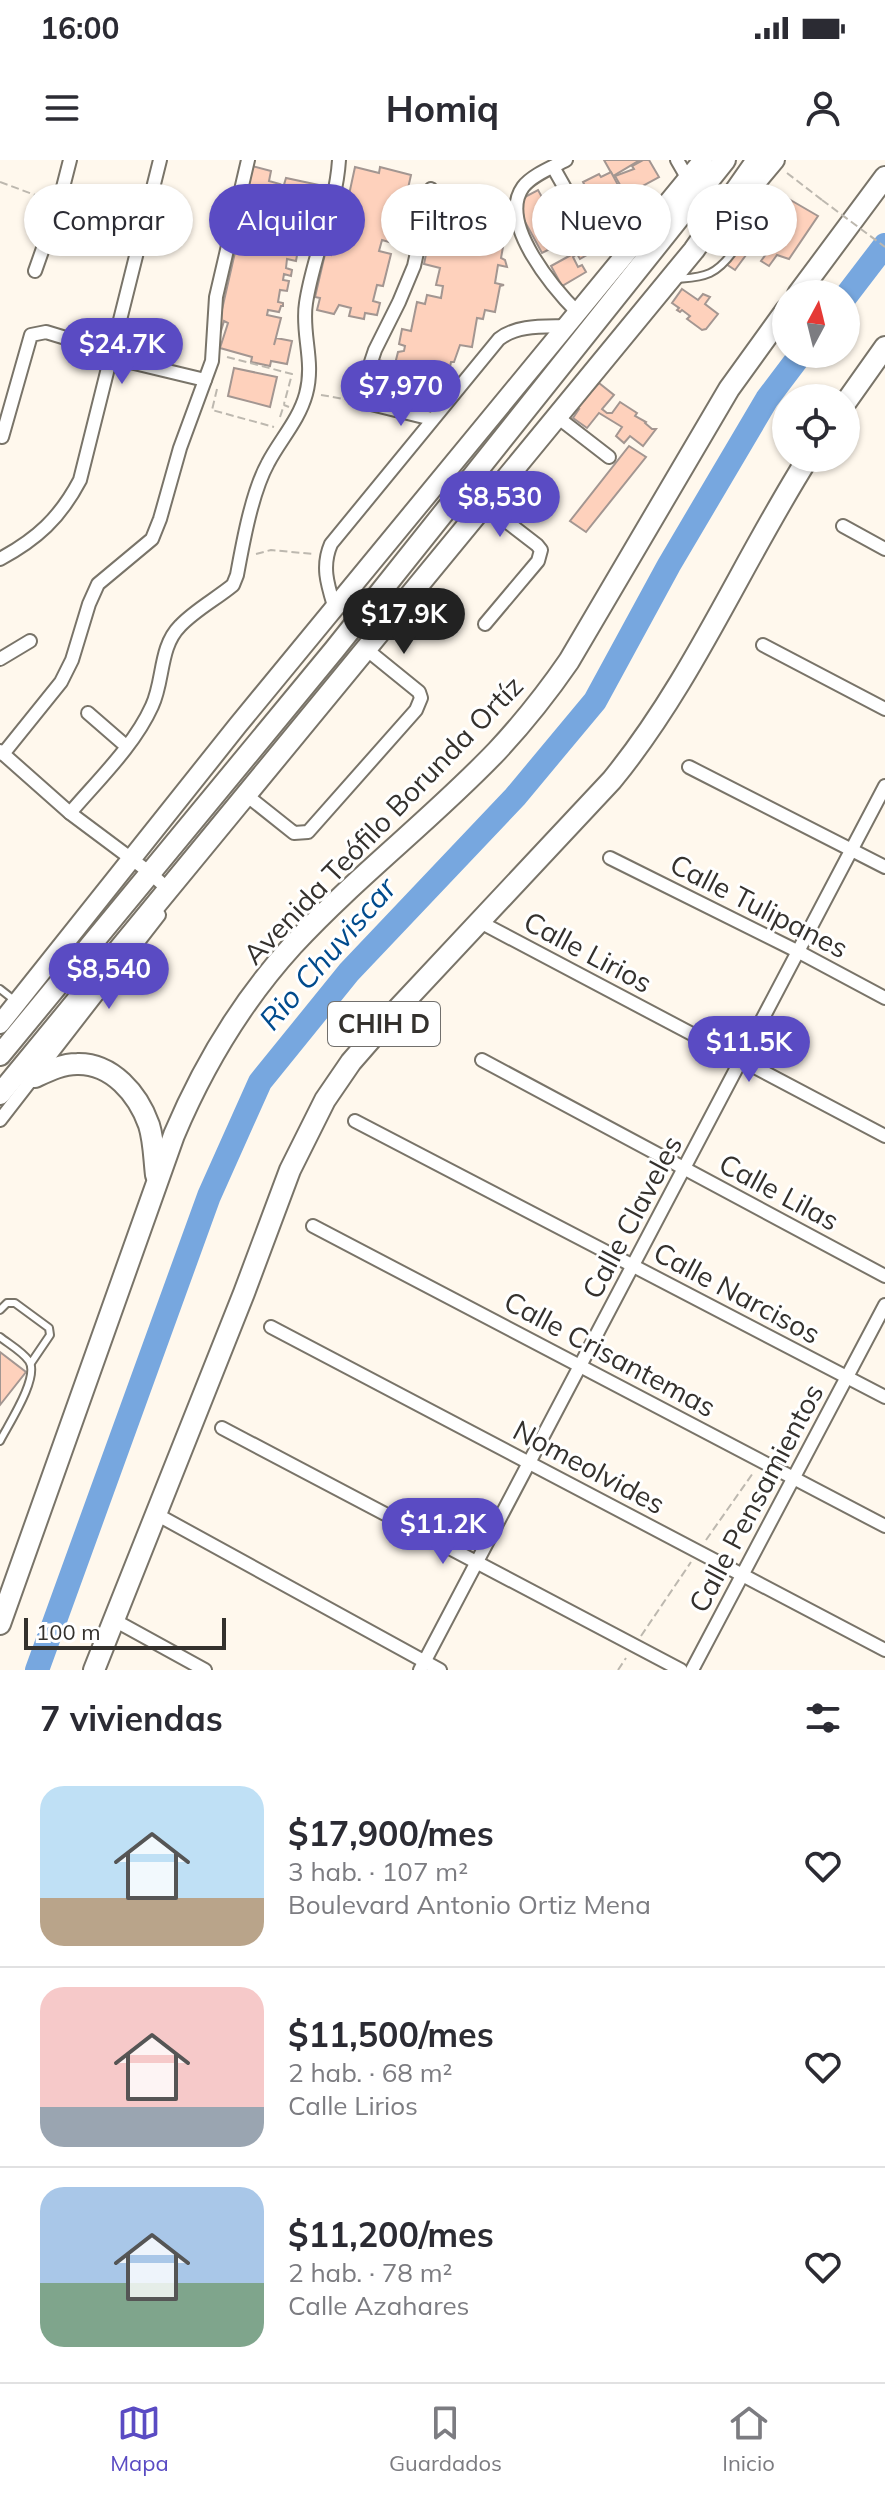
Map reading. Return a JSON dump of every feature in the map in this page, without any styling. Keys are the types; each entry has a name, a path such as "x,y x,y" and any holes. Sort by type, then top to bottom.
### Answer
{"main road":[{"path":"0,1055 335,649 725,160"},
{"path":"749,184 768,161"},
{"path":"808,280 885,177"},
{"path":"0,1094 689,256"},
{"name":"Avenida Teófilo Borunda Ortíz","path":"1,1619 192,1092 232,1023 294,945 496,752 540,702 582,640 729,389 772,329"},
{"path":"859,384 885,347"},
{"name":"CHIH D","path":"94,1670 290,1170 325,1100 351,1062 382,1027 612,780 641,744 694,659 799,472"},
{"path":"35,1077 58,1067 76,1064 98,1066 121,1080 139,1103 149,1125 157,1184"}],"street":[{"path":"64,184 70,160"},
{"path":"0,559 34,538 57,517 80,480 160,160"},
{"path":"0,1120 170,896 169,888 70,813 2,753 61,682 72,660 98,584 152,539 180,448 212,361 216,297 248,160"},
{"path":"70,813 126,746 153,705 164,655 180,626 233,585 261,477 300,410 306,393 310,351 305,307 339,160"},
{"path":"566,160 522,189 518,215 523,234 544,275 574,320"},
{"path":"677,160 688,179"},
{"path":"0,1024 130,858 703,160"},
{"path":"753,184 768,161"},
{"path":"553,167 563,184"},
{"path":"35,271 40,256"},
{"path":"416,256 399,302 375,350 363,402 432,419"},
{"path":"335,609 325,568 331,544 432,419 507,332 574,320"},
{"path":"2,437 31,335 46,332 112,352"},
{"path":"130,362 205,380"},
{"path":"556,416 609,457"},
{"path":"484,504 541,550 538,561 485,624"},
{"path":"843,526 885,549"},
{"path":"0,659 30,641"},
{"path":"763,645 885,709"},
{"path":"245,794 294,833 308,832 416,710 421,698 419,692 366,649"},
{"path":"88,713 126,746"},
{"path":"689,767 885,867"},
{"name":"Calle Claveles","path":"422,1666 885,786"},
{"name":"Calle Tulipanes","path":"610,858 885,998"},
{"name":"Calle Lirios","path":"480,922 885,1136"},
{"name":"Calle Lilas","path":"482,1060 885,1276"},
{"name":"Calle Narcisos","path":"355,1121 847,1378 881,1391"},
{"name":"Calle Crisantemas","path":"313,1226 885,1526"},
{"name":"Calle Pensamientos","path":"692,1670 885,1305"},
{"name":"Nomeolvides","path":"271,1327 885,1650"},
{"path":"222,1428 681,1670"},
{"path":"156,1514 422,1666 440,1670"},
{"path":"114,1620 205,1670"}],"lane":[{"path":"669,280 703,276 720,267 727,256"},
{"path":"0,989 17,1002"},
{"path":"0,1310 7,1303 15,1303 49,1328 50,1335 31,1363"},
{"path":"0,1337 31,1363 33,1370 30,1383 0,1441"}],"path":[{"path":"768,161 885,247"},
{"path":"0,182 24,191"},
{"path":"205,380 217,385 212,410 278,428 292,374 226,356"},
{"path":"306,393 363,402"},
{"path":"284,405 300,410"},
{"path":"240,558 271,550 326,556"},
{"path":"618,1670 634,1646"}],"building":[{"path":"604,160 640,160 613,176"},
{"path":"649,160 659,177 646,184 620,184 615,176 634,169 632,166"},
{"path":"252,166 271,171 269,181 280,184 248,184"},
{"path":"355,167 379,173 380,167 411,175 409,184 381,184 379,251 381,256 390,256 383,286 377,285 373,301 380,303 377,315 365,313 364,319 349,316 351,308 339,305 334,314 317,310 320,298 315,297 325,256 365,256 365,184 351,184"},
{"path":"611,172 617,184 583,182 599,174 601,177"},
{"path":"286,178 314,184 284,184"},
{"path":"532,193 532,235 524,220 521,199"},
{"path":"797,204 818,216 797,247"},
{"path":"234,256 297,256 296,261 287,259 286,268 292,270 291,276 284,274 283,280 289,281 287,291 280,290 278,302 283,306 279,312 268,310 267,315 281,318 274,345 276,338 292,341 287,364 271,361 270,366 251,362 252,357 220,348 228,323 224,321 221,331 218,327"},
{"path":"426,256 501,256 507,267 498,265 495,283 504,285 500,286 495,312 485,310 483,319 477,318 472,347 460,345 454,362 451,362 448,377 441,375 439,384 434,383 430,403 394,392 395,386 391,385 390,391 377,390 380,376 384,377 385,371 376,369 378,360 395,364 398,352 404,351 405,346 399,344 402,329 411,331 417,302 425,304 427,295 441,298 443,286 436,285 440,268 424,264"},
{"path":"574,256 578,267 582,265 586,272 562,286 551,266"},
{"path":"732,256 745,256 735,270 726,264"},
{"path":"765,256 776,256 769,266 761,261"},
{"path":"682,289 698,300 703,294 710,297 705,304 718,314 706,329 702,330 687,319 690,316 677,310 679,308 672,303"},
{"path":"234,368 277,377 270,407 228,396"},
{"path":"599,383 614,395 602,409 612,413 620,402 637,413 635,416 652,429 656,429 643,446 630,436 624,443 616,436 622,427 599,413 587,428 573,418 579,409 576,408"},
{"path":"629,446 646,457 586,532 570,521"},
{"path":"0,1352 26,1372 0,1405"}],"waterway":[{"name":"Rio Chuviscar","path":"858,280 885,245"},
{"name":"Rio Chuviscar","path":"37,1670 209,1196 260,1082 349,972 515,797 595,701 669,565 767,399 790,368"}]}
